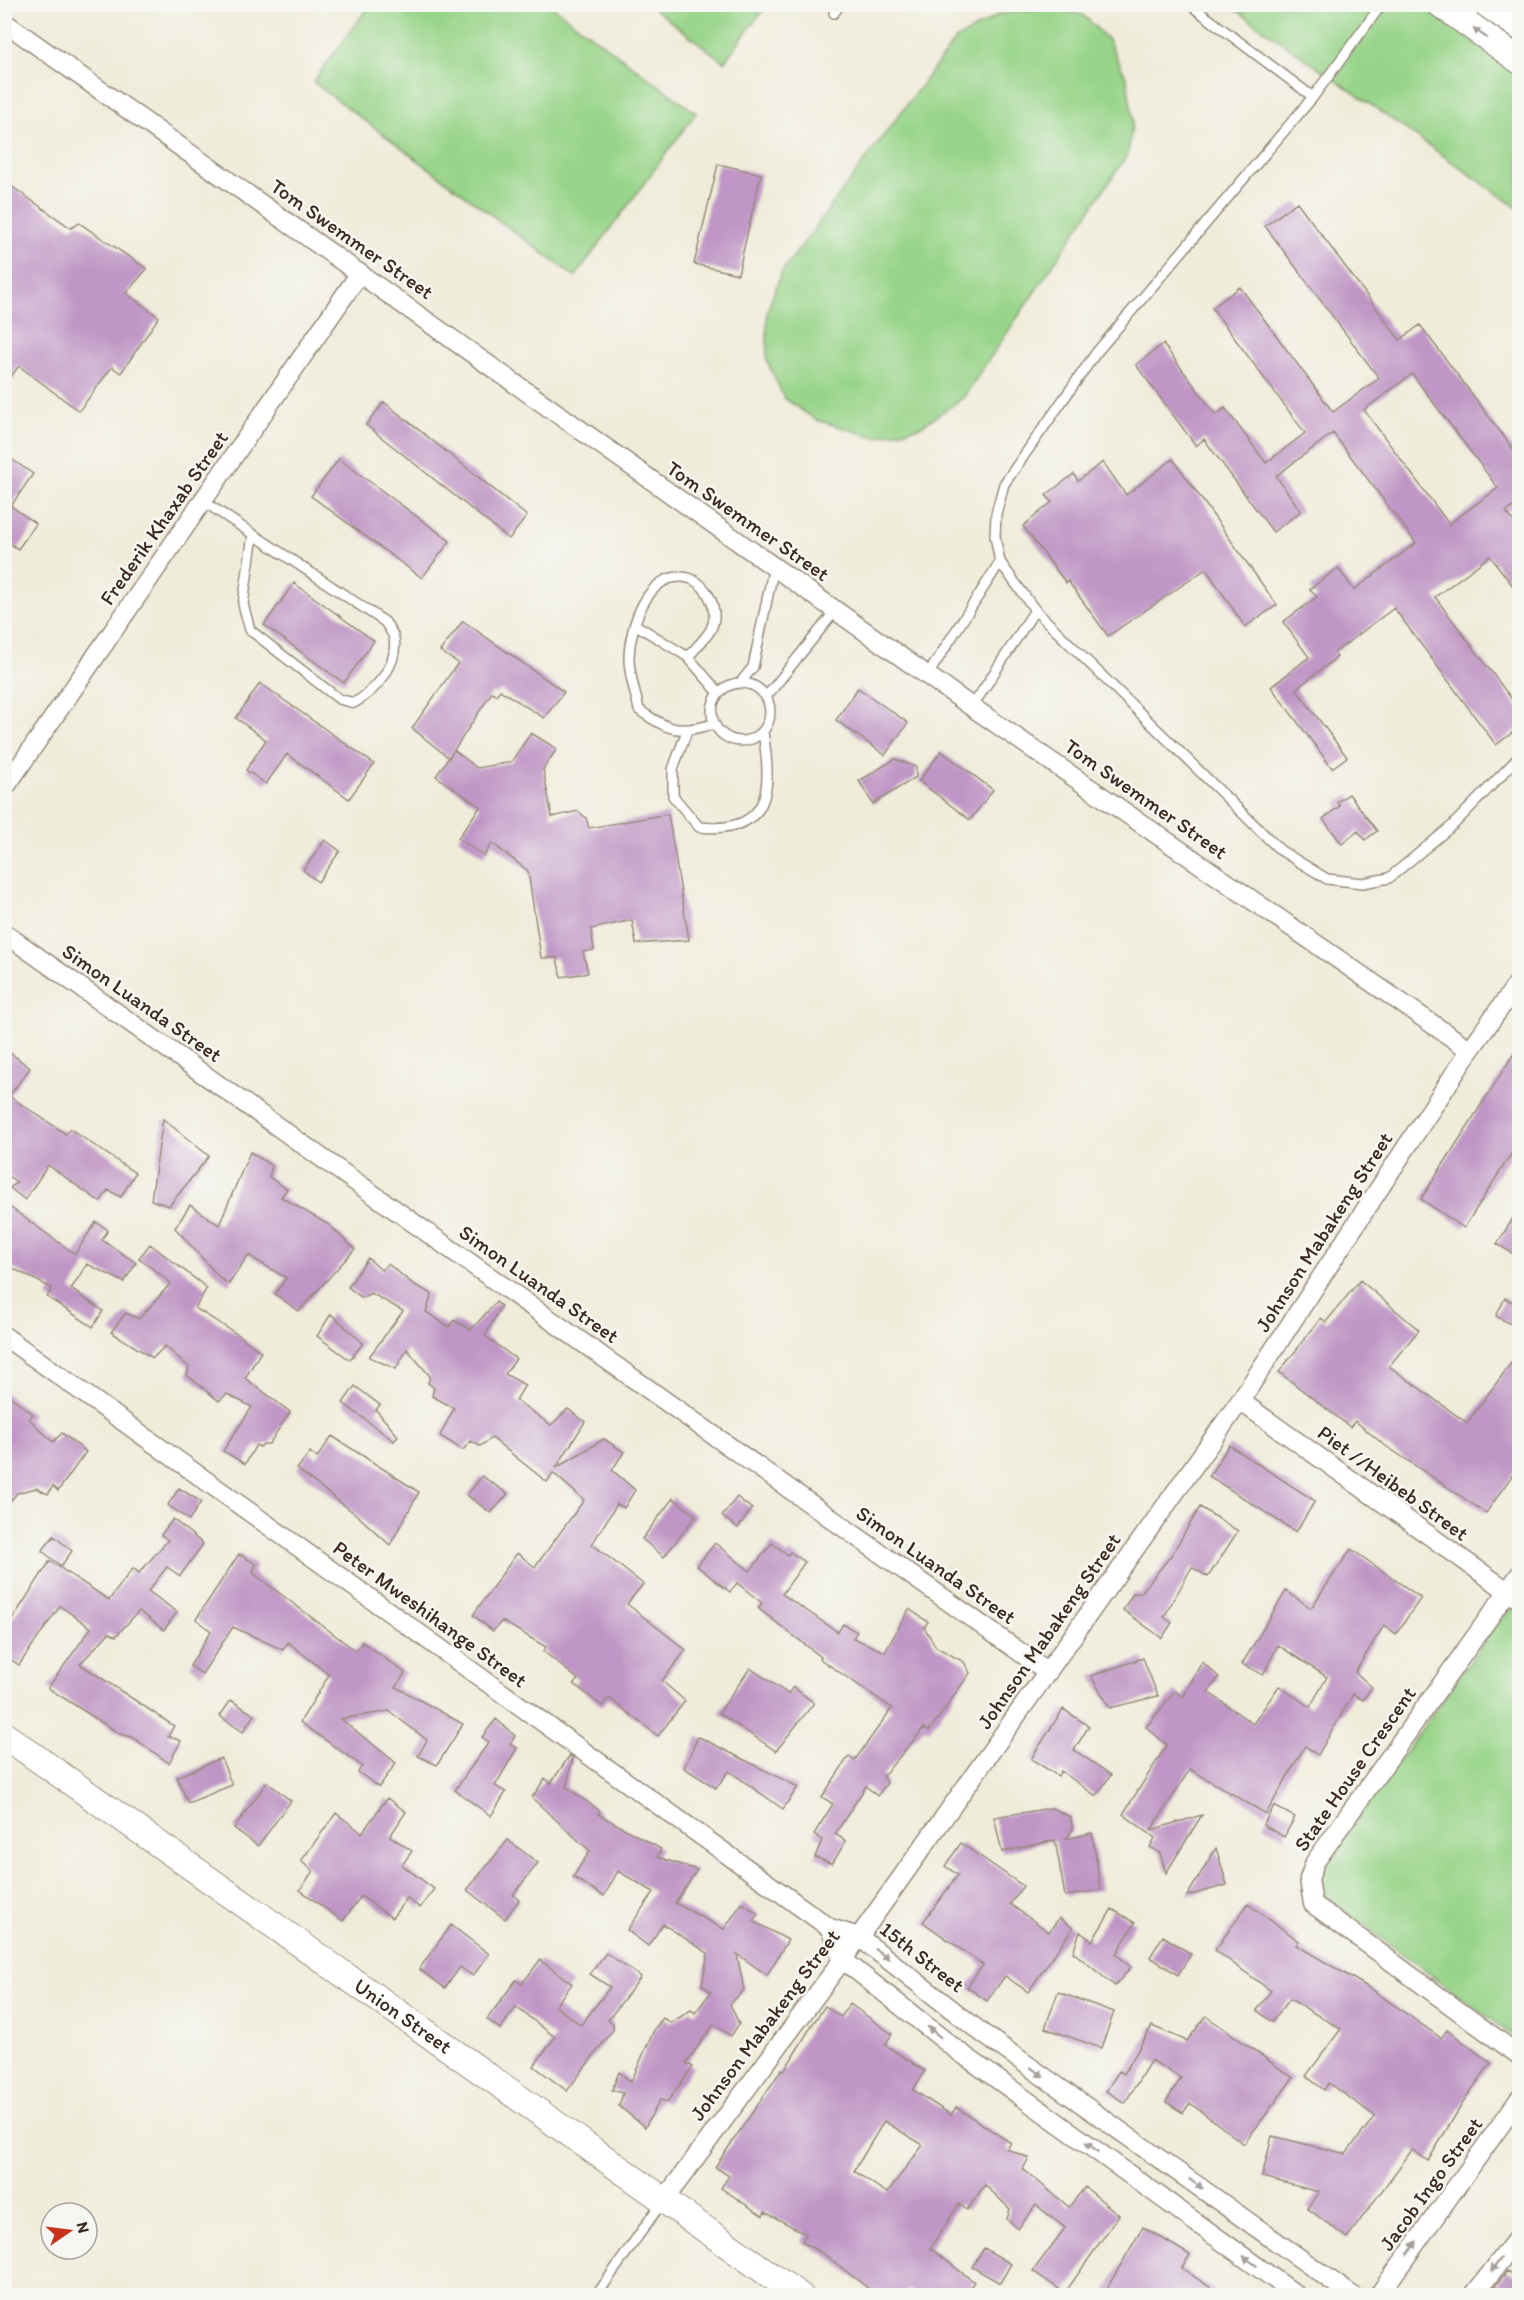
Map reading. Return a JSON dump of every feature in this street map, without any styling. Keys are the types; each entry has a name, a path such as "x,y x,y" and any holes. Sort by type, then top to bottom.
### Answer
{"main road":[{"path":"1440,4 1520,61"},
{"path":"1487,4 1520,27"},
{"name":"Union Street","path":"4,1735 800,2295"}],"street":[{"name":"Tom Swemmer Street","path":"4,22 927,676 1470,1050"},
{"name":"Frederik Khaxab Street","path":"4,789 360,273"},
{"name":"Simon Luanda Street","path":"4,933 1048,1672"},
{"name":"Johnson Mabakeng Street","path":"664,2200 859,1937 1240,1401 1470,1050 1520,980"},
{"name":"Peter Mweshihange Street","path":"4,1336 830,1928"},
{"name":"Piet //Heibeb Street","path":"1240,1401 1513,1596"},
{"name":"State House Crescent","path":"1520,1574 1513,1596 1315,1862 1309,1879 1313,1904 1520,2056"},
{"name":"15th Street","path":"830,1928 859,1937 982,2033 1353,2295"},
{"path":"830,1928 842,1959 954,2048 1298,2295"},
{"name":"Jacob Ingo Street","path":"1378,2295 1520,2098"},
{"path":"1473,2295 1520,2235"}],"lane":[{"path":"1189,4 1312,97"},
{"path":"1382,4 1312,97 1096,353 1004,484 996,514 995,536 1000,562 1035,610 1280,850 1327,879 1363,883 1389,878 1453,825 1520,756"},
{"path":"203,501 385,622 394,638 392,663 370,694 354,703 339,699 250,630 243,604 253,535"},
{"path":"927,676 1000,562"},
{"path":"740,683 753,668 774,566"},
{"path":"688,657 712,628 714,606 701,584 682,577 661,582 641,603 629,657 639,710 662,726 687,731 714,724"},
{"path":"766,698 836,610"},
{"path":"972,707 1035,610"},
{"path":"636,625 688,657 719,693"},
{"path":"740,683 755,687 766,698 770,709 769,721 763,732 752,740 737,742 723,736 714,724 713,702 719,693 729,686 740,683"},
{"path":"687,731 673,769 673,796 699,826 724,829 755,816 766,796 769,769 763,732"},
{"name":"Johnson Mabakeng Street","path":"596,2295 664,2200"}],"green space":[{"path":"370,5 550,5 696,113 575,277 313,82"},
{"path":"649,5 767,5 724,62"},
{"path":"1229,5 1420,5 1519,73 1519,209"},
{"path":"1049,7 1083,15 1108,40 1127,79 1133,120 1128,154 963,398 920,427 875,437 816,420 784,398 767,361 767,312 781,273 955,40 1000,14"},
{"path":"1510,1606 1519,1612 1519,2040 1319,1892 1325,1864"}],"building":[{"path":"718,164 761,174 738,274 694,264"},
{"path":"4,181 71,228 79,223 147,269 126,293 159,317 121,373 112,367 79,411 19,366 4,385"},
{"path":"1297,202 1400,340 1420,325 1520,458 1520,502 1506,512 1520,529 1520,595 1490,556 1435,597 1520,710 1520,727 1496,745 1394,608 1334,653 1337,657 1296,689 1347,757 1332,768 1271,687 1309,657 1283,622 1317,597 1310,589 1338,568 1354,590 1416,543 1333,433 1276,476 1301,511 1273,532 1204,439 1196,446 1136,365 1163,344 1216,415 1225,408 1266,463 1305,433 1212,308 1240,287 1333,412 1379,378 1265,226","holes":["1412,374 1498,488 1449,524 1364,410"]},
{"path":"384,402 527,516 509,539 366,425"},
{"path":"4,454 33,474 11,506 36,524 18,549 4,540"},
{"path":"339,459 450,541 422,578 311,496"},
{"path":"1173,459 1277,605 1245,627 1206,569 1108,636 1068,581 1066,583 1023,526 1052,502 1046,495 1074,474 1078,481 1103,462 1126,495"},
{"path":"294,583 374,641 344,683 264,625"},
{"path":"463,621 564,692 544,718 500,690 496,695 492,692 449,758 412,728 458,663 440,651"},
{"path":"260,683 374,764 349,799 287,754 266,784 246,770 266,740 236,718"},
{"path":"858,688 908,723 885,755 836,720"},
{"path":"531,733 557,749 543,769 552,817 578,811 586,818 589,828 668,814 689,940 636,944 632,920 591,929 594,950 583,952 588,973 561,977 557,958 541,958 528,871 492,843 484,856 458,838 480,807 436,776 454,750 477,768 511,762"},
{"path":"941,751 993,790 970,820 919,781"},
{"path":"895,759 916,767 916,777 873,804 859,781"},
{"path":"1349,794 1377,831 1365,840 1358,831 1342,844 1323,819 1340,806 1337,802"},
{"path":"325,840 340,851 318,882 303,870"},
{"path":"1520,1044 1520,1140 1464,1228 1421,1199"},
{"path":"4,1048 30,1068 9,1096 66,1134 70,1129 135,1173 121,1197 108,1190 100,1202 48,1165 25,1200 10,1188 17,1182 4,1173"},
{"path":"163,1119 209,1156 169,1206 151,1200"},
{"path":"250,1152 272,1166 269,1177 287,1189 281,1197 329,1225 355,1249 299,1311 275,1294 286,1278 248,1255 229,1284 221,1279 175,1228 190,1205 219,1225"},
{"path":"4,1203 75,1254 96,1222 108,1230 102,1240 136,1263 124,1282 87,1264 71,1289 103,1311 93,1327 47,1297 52,1288 4,1264"},
{"path":"1520,1207 1520,1258 1497,1244"},
{"path":"150,1244 207,1288 195,1308 261,1352 245,1378 290,1412 269,1444 263,1444 260,1447 256,1445 245,1464 223,1451 252,1407 227,1394 219,1401 187,1375 189,1367 165,1346 153,1358 111,1332 126,1313 139,1319 171,1283 139,1258"},
{"path":"368,1258 381,1270 388,1264 413,1284 432,1294 426,1312 449,1327 454,1320 471,1330 496,1302 501,1306 485,1336 516,1359 505,1374 525,1385 516,1400 551,1425 568,1409 585,1422 556,1468 604,1439 624,1452 612,1470 635,1490 624,1508 617,1504 592,1544 643,1584 627,1604 686,1650 662,1681 685,1701 658,1736 609,1698 602,1706 574,1684 578,1679 543,1651 546,1647 502,1621 493,1631 473,1615 517,1553 535,1567 584,1500 553,1473 547,1482 492,1438 480,1446 471,1441 463,1450 440,1436 454,1408 432,1396 434,1388 428,1383 430,1376 407,1349 396,1369 369,1357 403,1311 371,1293 362,1298 348,1287"},
{"path":"1360,1280 1419,1330 1389,1366 1467,1423 1520,1351 1520,1464 1486,1513 1383,1444 1355,1421 1350,1427 1279,1372 1321,1318 1326,1322"},
{"path":"1505,1298 1520,1306 1520,1329 1496,1316"},
{"path":"331,1314 363,1343 350,1360 317,1336"},
{"path":"355,1386 380,1405 376,1410 398,1436 394,1441 343,1403"},
{"path":"4,1392 33,1414 29,1419 53,1442 62,1433 86,1452 58,1491 53,1486 48,1494 36,1488 17,1493 4,1509"},
{"path":"332,1436 419,1492 390,1545 358,1516 297,1469 310,1452 317,1458"},
{"path":"1229,1445 1315,1501 1296,1532 1209,1476"},
{"path":"482,1476 508,1494 491,1513 467,1495"},
{"path":"179,1488 201,1502 189,1520 168,1505"},
{"path":"737,1497 752,1509 738,1528 722,1516"},
{"path":"673,1498 696,1516 664,1557 642,1539"},
{"path":"1200,1507 1238,1531 1208,1577 1192,1567 1164,1617 1172,1623 1162,1638 1123,1610 1133,1593 1141,1593 1172,1554"},
{"path":"173,1519 203,1544 180,1576 167,1567 148,1591 177,1612 164,1630 139,1611 116,1636 109,1633 80,1664 174,1726 168,1736 181,1741 169,1763 132,1737 120,1734 48,1688 91,1628 60,1606 19,1665 4,1655 4,1632 50,1561 109,1600 133,1568 139,1573 168,1540 161,1535"},
{"path":"54,1536 72,1551 61,1566 42,1551"},
{"path":"715,1543 750,1571 772,1543 788,1555 790,1552 805,1562 782,1594 838,1632 843,1624 857,1632 853,1638 885,1652 909,1609 928,1622 924,1627 936,1647 964,1662 970,1673 929,1731 924,1728 883,1776 887,1783 877,1796 866,1786 835,1834 846,1841 832,1864 815,1857 822,1840 814,1834 833,1804 822,1797 849,1756 855,1760 892,1708 820,1659 821,1657 758,1608 762,1603 737,1583 730,1592 697,1566"},
{"path":"1351,1549 1421,1598 1396,1634 1384,1625 1355,1672 1372,1687 1363,1700 1353,1694 1318,1755 1305,1746 1266,1814 1190,1769 1151,1830 1202,1815 1166,1873 1160,1853 1150,1847 1155,1838 1123,1814 1167,1745 1146,1727 1175,1691 1183,1697 1202,1662 1219,1677 1208,1692 1253,1724 1279,1686 1310,1707 1327,1677 1278,1645 1263,1675 1242,1664 1286,1591 1311,1608"},
{"path":"239,1554 256,1564 253,1573 356,1651 362,1642 405,1673 396,1687 463,1724 437,1765 418,1756 427,1740 389,1711 341,1719 396,1763 379,1787 358,1772 362,1766 300,1722 329,1675 288,1642 283,1650 233,1627 202,1674 190,1666 211,1631 196,1619"},
{"path":"1143,1658 1158,1696 1110,1708 1091,1676"},
{"path":"750,1668 788,1694 793,1687 814,1703 776,1751 719,1713"},
{"path":"231,1700 254,1715 243,1732 220,1716"},
{"path":"1063,1709 1089,1726 1074,1750 1111,1775 1096,1796 1061,1771 1058,1776 1031,1759"},
{"path":"496,1719 515,1736 510,1744 517,1748 495,1786 506,1792 491,1816 455,1790 489,1742 482,1737"},
{"path":"698,1737 798,1787 783,1809 729,1771 716,1788 684,1768"},
{"path":"570,1755 573,1758 566,1787 600,1811 598,1814 661,1849 657,1857 697,1870 675,1903 724,1929 742,1903 758,1914 753,1921 788,1940 767,1975 737,1954 744,1990 730,2004 739,2024 731,2036 714,2024 686,2063 693,2067 667,2102 660,2100 645,2127 619,2106 623,2093 612,2090 619,2072 631,2082 655,2028 663,2018 671,2023 691,2010 695,2013 711,1992 702,1985 708,1953 663,1924 648,1946 627,1930 654,1892 618,1871 604,1896 573,1877 590,1851 532,1798 545,1778 551,1783"},
{"path":"221,1758 232,1785 188,1803 177,1777"},
{"path":"267,1782 291,1801 258,1846 234,1828"},
{"path":"387,1798 406,1812 390,1836 412,1851 402,1865 434,1889 420,1908 407,1898 392,1918 361,1896 343,1921 300,1890 313,1871 301,1861 336,1813 362,1833"},
{"path":"1274,1806 1295,1817 1284,1837 1263,1825"},
{"path":"1052,1808 1070,1817 1073,1829 1066,1839 1092,1833 1101,1890 1065,1896 1055,1840 1002,1852 994,1817"},
{"path":"508,1840 538,1863 513,1895 519,1900 505,1919 467,1890"},
{"path":"961,1843 1023,1886 1010,1904 1049,1932 1059,1918 1073,1928 1028,1992 1005,1976 987,2001 967,1987 983,1965 923,1922 958,1875 945,1866"},
{"path":"1216,1848 1227,1885 1187,1896"},
{"path":"1248,1904 1299,1941 1296,1945 1371,1989 1441,2038 1447,2030 1491,2063 1467,2096 1428,2161 1412,2150 1347,2238 1307,2208 1319,2192 1262,2177 1272,2136 1346,2154 1375,2116 1329,2083 1324,2090 1306,2076 1341,2029 1290,1999 1272,2022 1257,2010 1271,1991 1215,1950"},
{"path":"1112,1909 1135,1923 1116,1954 1131,1967 1115,1986 1073,1952 1080,1932 1092,1941"},
{"path":"451,1925 489,1954 473,1976 460,1967 445,1988 419,1969"},
{"path":"1163,1936 1191,1954 1178,1975 1150,1957"},
{"path":"606,1953 641,1977 608,2020 613,2023 613,2030 567,2091 534,2066 555,2037 516,2007 500,2029 487,2019 516,1980 522,1984 540,1960 572,1984 555,2006 581,2025 610,1987 590,1974"},
{"path":"1058,1992 1114,2012 1101,2048 1045,2028"},
{"path":"850,2004 892,2034 885,2045 925,2071 913,2090 951,2115 956,2107 1011,2143 1007,2149 1029,2158 1023,2169 1069,2207 1085,2187 1119,2215 1065,2293 1033,2271 1065,2228 1036,2205 1018,2229 1007,2219 1010,2209 985,2185 967,2210 959,2204 930,2248 974,2282 964,2295 918,2295 908,2289 903,2295 877,2295 825,2255 802,2242 806,2234 765,2212 763,2216 721,2188 729,2176 715,2167 782,2069 784,2071 825,2006 841,2017","holes":["884,2121 923,2145 887,2193 854,2171"]},
{"path":"1206,2016 1293,2078 1244,2144 1190,2103 1183,2113 1166,2102 1181,2078 1151,2060 1125,2103 1106,2091 1119,2071 1124,2074 1152,2026 1187,2041"},
{"path":"1143,2227 1190,2255 1182,2268 1221,2295 1103,2295"},
{"path":"984,2248 1011,2264 1000,2283 972,2267"},
{"path":"1507,2271 1520,2278 1520,2295 1488,2295"}]}
